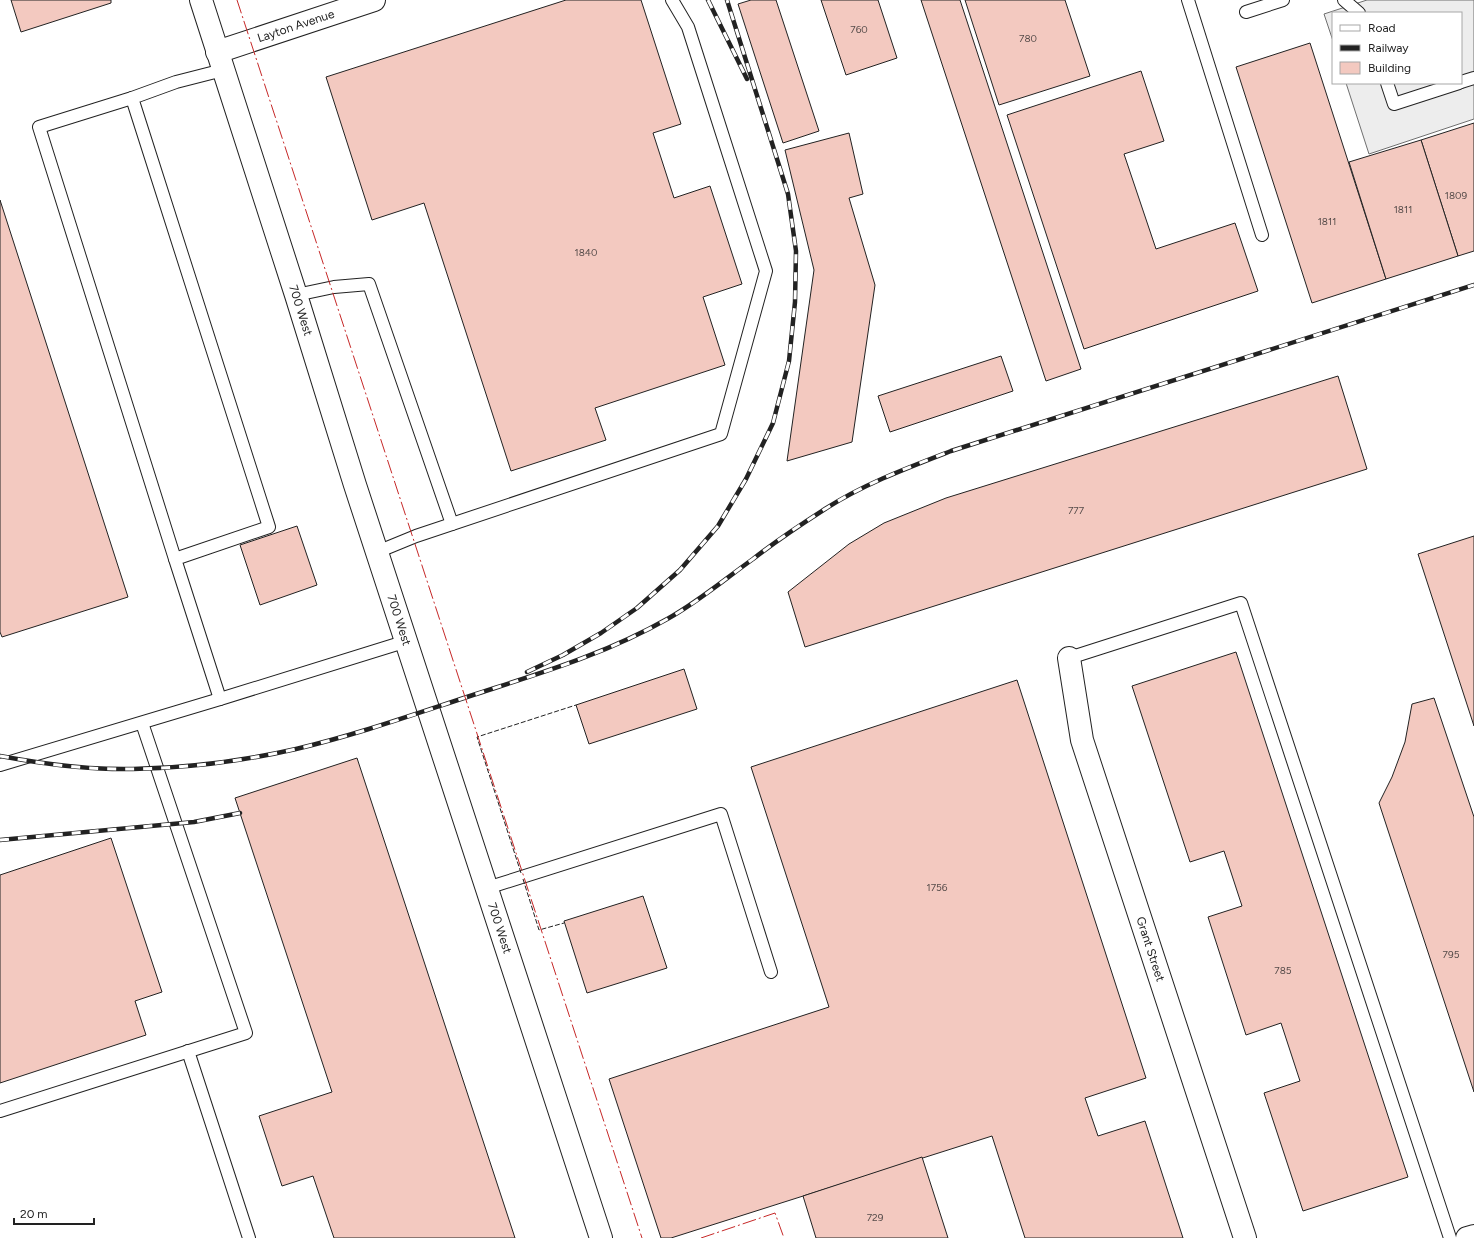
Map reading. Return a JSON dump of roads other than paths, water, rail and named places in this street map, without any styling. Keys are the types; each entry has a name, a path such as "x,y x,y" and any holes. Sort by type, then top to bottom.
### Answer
{"street":[{"name":"700 West","path":"200,0 296,295 377,552 601,1238"},
{"name":"Layton Avenue","path":"220,61 374,0"},
{"name":"Grant Street","path":"1069,658 1082,740 1245,1238"},
{"path":"1467,1238 1474,1236"}],"lane":[{"path":"377,552 416,536 721,434 766,271 688,27 672,0"},
{"path":"1188,0 1262,235"},
{"path":"1246,12 1283,0"},
{"path":"1344,0 1358,12"},
{"path":"220,61 176,82 132,98 39,127 220,699"},
{"path":"1462,82 1474,78"},
{"path":"1387,84 1394,104 1457,84"},
{"path":"132,98 269,527 175,558"},
{"path":"296,295 334,287 370,284 452,524"},
{"path":"1069,658 1241,603 1450,1238"},
{"path":"0,765 142,723 406,641"},
{"path":"0,1111 246,1033 142,723"},
{"path":"487,888 721,814 771,972"},
{"path":"188,1051 249,1238"}],"railway":[{"path":"708,0 747,79"},
{"path":"527,672 563,655 601,633 637,608 680,570 718,526 746,479 773,423 789,361 795,302 796,251 788,194 727,0"},
{"path":"0,756 33,762 100,769 174,767 236,760 296,749 385,724 573,662 645,631 669,618 712,590 779,539 825,509 870,484 902,470 951,451 1474,285"},
{"path":"0,840 194,822 240,813"}]}
